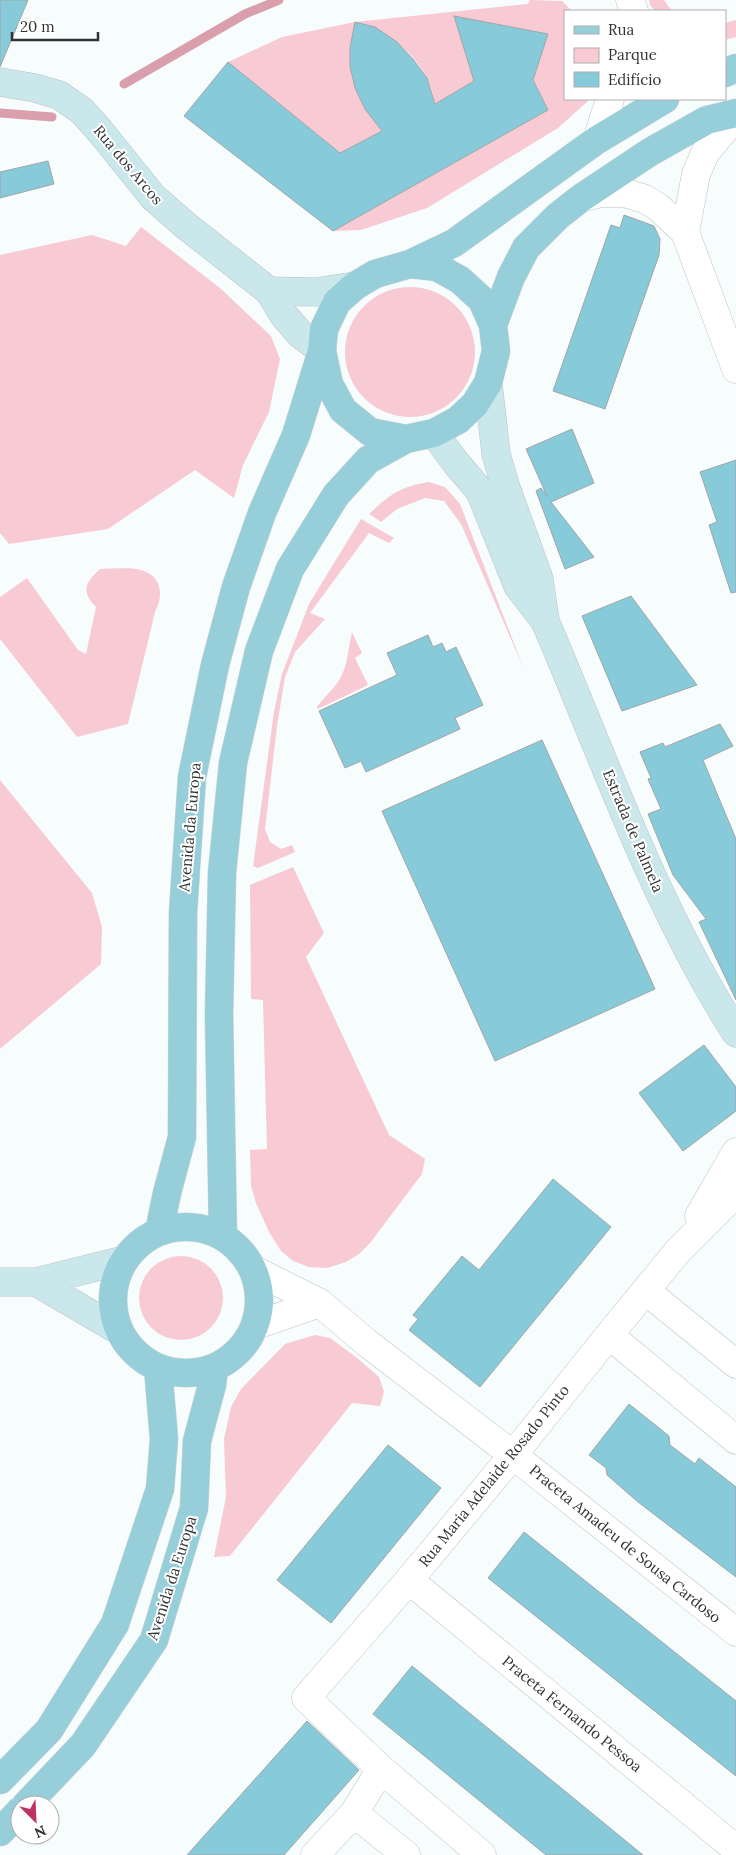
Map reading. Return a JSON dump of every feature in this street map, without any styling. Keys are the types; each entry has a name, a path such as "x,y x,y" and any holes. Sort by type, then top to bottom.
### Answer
{"main road":[{"path":"406,439 370,432 343,410 329,384 322,350 324,328 337,302 354,286 375,274 410,264 454,242 598,140 663,100"},
{"path":"493,325 511,277 526,248 558,216 580,198 650,152 707,120 736,114"},
{"path":"223,1236 218,1015 222,873 233,763 259,651 290,569 336,495 368,460 406,439 434,432 458,420 475,404 488,383 496,351 493,325 482,300 460,280 437,267 410,264"},
{"name":"Avenida da Europa","path":"159,1232 182,1137 182,913 192,777 215,665 236,587 262,513 296,434 322,350"},
{"path":"180,1226 202,1228 223,1236 241,1250 254,1270 259,1288 260,1306 256,1325 246,1343 231,1358 214,1369 195,1373 176,1373 158,1368 141,1359 128,1346 118,1330 112,1307 114,1282 124,1260 139,1243 159,1232 180,1226"},
{"path":"0,1780 49,1730 115,1624 160,1489 164,1439 158,1368"},
{"name":"Avenida da Europa","path":"36,1795 83,1745 154,1640 194,1508 197,1441 212,1386 214,1369"},
{"path":"0,1832 10,1822"}],"street":[{"name":"Rua dos Arcos","path":"0,82 60,95 82,111 153,197 185,225 269,291 300,334 322,350"},
{"path":"598,140 610,100"},
{"path":"685,232 696,174 705,153 736,114"},
{"path":"580,198 601,193 625,192 645,199 658,207 685,232 735,364"},
{"path":"269,291 316,292 354,286"},
{"name":"Estrada de Palmela","path":"488,383 496,454 506,488 539,579 545,621 660,895 701,977 736,1033"},
{"name":"Estrada de Palmela","path":"434,432 456,463 480,491 518,586 545,621"},
{"name":"Rua Maria Adelaide Rosado Pinto","path":"678,1252 736,1152"},
{"name":"Rua Maria Adelaide Rosado Pinto","path":"382,1769 306,1698 409,1580 678,1252 736,1193"},
{"path":"0,1282 36,1282 124,1260"},
{"name":"Praceta Amadeu de Sousa Cardoso","path":"254,1270 320,1303 367,1343 513,1455 736,1632"},
{"path":"36,1282 118,1330"},
{"path":"646,1291 736,1364"},
{"path":"256,1325 320,1303"},
{"path":"609,1335 736,1440"},
{"name":"Praceta Fernando Pessoa","path":"409,1580 736,1849"},
{"path":"316,1855 354,1813 382,1769 482,1855"},
{"path":"354,1813 406,1855"}],"green space":[{"path":"530,0 562,1 571,10 564,10 564,100 588,101 558,128 427,208 361,230 333,231 548,110 533,80 548,34 455,17 474,81 435,104 427,78 414,58 397,42 355,22 528,4"},
{"path":"649,0 664,0 671,10 654,10"},
{"path":"736,20 736,37 726,40 726,23"},
{"path":"355,22 351,55 353,80 363,104 382,131 340,153 228,62 282,37"},
{"path":"141,227 220,288 271,336 280,359 269,412 243,465 234,498 195,470 108,529 9,544 0,533 0,255 92,235 126,246"},
{"path":"410,287 423,288 435,292 456,306 470,327 474,339 474,365 470,377 456,398 435,412 423,416 410,417 397,416 385,412 364,398 350,377 346,365 345,352 346,339 350,327 364,306 385,292 397,288"},
{"path":"429,482 445,487 460,504 524,669 461,524 444,501 425,498 397,509 381,522 369,514 396,492 410,486"},
{"path":"361,519 394,538 389,543 369,533 310,613 325,619 295,652 285,677 277,726 265,829 270,842 281,849 292,845 295,852 258,868 253,866 274,712 282,674 309,604"},
{"path":"100,569 131,569 148,573 157,581 160,599 155,612 128,724 77,737 0,639 0,597 27,578 78,650 86,654 96,607 88,596 87,587 91,578"},
{"path":"352,632 362,653 355,658 368,685 318,709 317,707 336,685 341,676 346,664"},
{"path":"0,780 92,893 102,927 101,964 0,1049"},
{"path":"293,867 324,933 306,957 389,1135 425,1159 422,1174 370,1243 359,1254 346,1262 327,1268 309,1267 293,1261 281,1251 269,1232 256,1203 251,1186 250,1150 267,1149 263,1000 251,999 250,885"},
{"path":"181,1256 204,1263 216,1275 223,1298 216,1321 204,1333 181,1340 158,1333 146,1321 139,1298 146,1275 158,1263"},
{"path":"315,1335 330,1338 379,1377 384,1392 380,1406 352,1403 230,1556 214,1557 226,1497 224,1439 231,1407 241,1389 285,1344"}],"building":[{"path":"0,0 28,0 0,67"},
{"path":"454,16 548,34 533,80 548,110 333,231 184,116 228,62 340,153 382,131 365,109 355,88 350,66 350,48 355,22 375,27 397,42 427,78 435,104 474,81"},
{"path":"48,161 54,184 0,198 0,172"},
{"path":"624,215 654,226 660,239 659,255 605,409 553,391 611,225 620,228"},
{"path":"572,429 594,483 551,502 594,557 565,569 536,491 541,488 547,496 526,449"},
{"path":"736,460 736,592 731,593 709,525 717,522 700,472"},
{"path":"631,596 697,685 622,711 582,616"},
{"path":"428,635 433,647 442,643 446,652 456,647 483,705 455,718 460,729 366,772 361,761 345,768 319,711 397,675 387,653"},
{"path":"720,724 733,746 703,760 736,839 736,1000 699,922 706,919 673,875 648,814 661,809 648,779 651,778 640,752 663,743 665,747"},
{"path":"542,740 655,989 495,1061 382,811"},
{"path":"704,1045 736,1087 736,1111 683,1151 639,1093"},
{"path":"553,1179 611,1227 480,1387 409,1330 418,1319 413,1315 462,1256 479,1270"},
{"path":"629,1404 669,1436 670,1445 695,1464 699,1458 736,1487 736,1577 638,1502 607,1475 606,1468 589,1455"},
{"path":"388,1445 441,1488 331,1623 277,1580"},
{"path":"524,1532 736,1701 736,1776 488,1578"},
{"path":"412,1666 643,1855 546,1855 373,1714"},
{"path":"307,1721 359,1770 284,1855 187,1855"}],"waterway":[{"path":"124,84 245,14 279,0"},
{"path":"0,113 52,117"}]}
